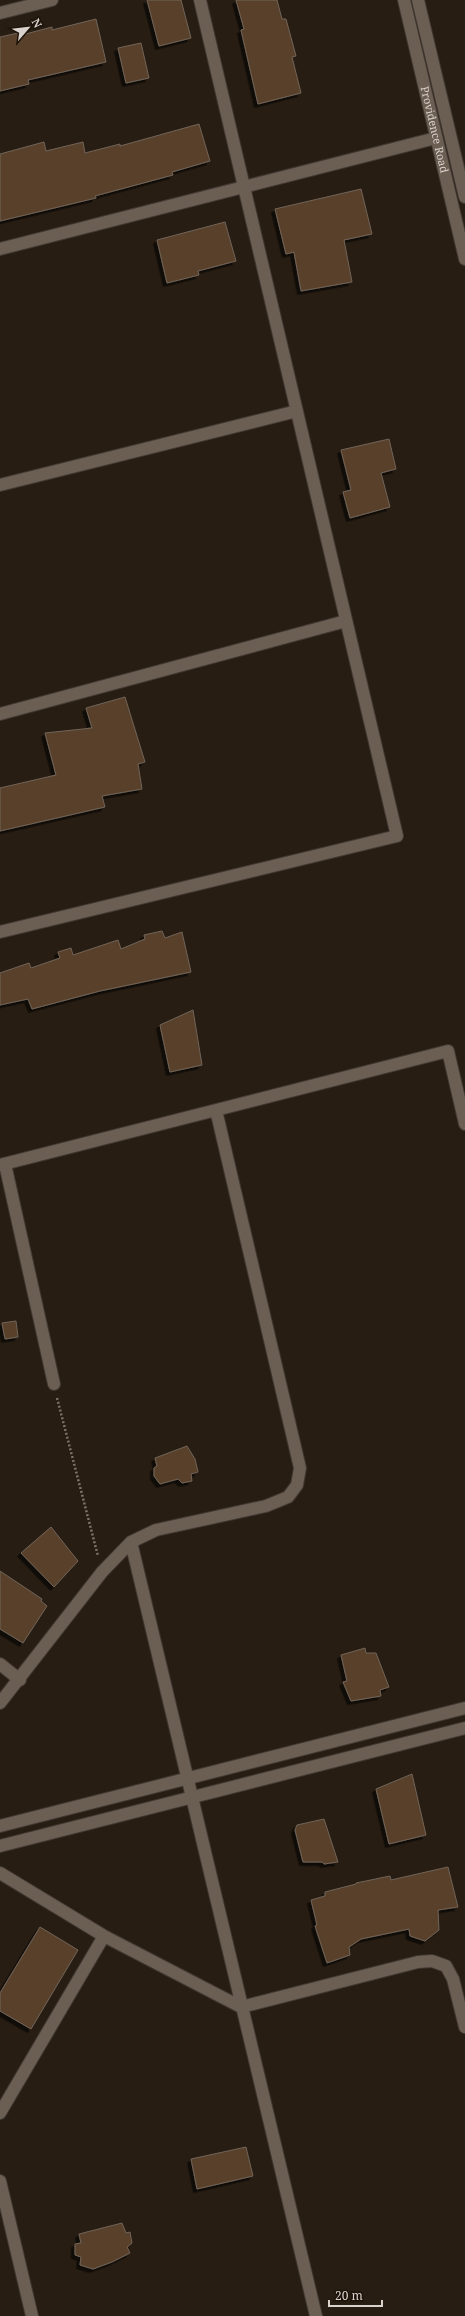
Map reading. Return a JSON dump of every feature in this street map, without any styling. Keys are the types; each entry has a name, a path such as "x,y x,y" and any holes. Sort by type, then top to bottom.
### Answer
{"street":[{"path":"0,13 52,0"},
{"path":"0,932 397,836 200,0"},
{"name":"Providence Road","path":"404,0 465,259"},
{"name":"Providence Road","path":"418,0 465,197"},
{"path":"0,249 436,138"},
{"path":"0,485 297,411"},
{"path":"0,714 346,621"},
{"path":"54,1384 2,1164 448,1051 465,1124"},
{"path":"0,1703 20,1680 102,1572 130,1542 156,1530 266,1506 288,1497 297,1485 300,1468 216,1110"},
{"path":"130,1542 190,1798 316,2316"},
{"path":"0,1664 20,1680"},
{"path":"0,1826 465,1708"},
{"path":"0,1846 465,1728"},
{"path":"0,1873 104,1936 241,2007 418,1962 432,1961 446,1966 453,1979 465,2027"},
{"path":"0,2112 104,1936"},
{"path":"0,2181 32,2316"}],"path":[{"path":"54,1384 102,1572"}],"building":[{"path":"147,0 181,0 191,38 159,46"},
{"path":"236,0 277,0 282,19 286,19 296,56 292,57 301,93 258,104 241,30 244,29"},
{"path":"96,19 106,62 28,80 29,84 0,91 0,37 18,33 18,36 52,27 52,30"},
{"path":"141,43 149,78 126,83 118,48"},
{"path":"199,124 210,161 172,172 173,175 95,196 96,198 0,221 0,154 44,142 46,151 83,142 85,153 120,144 120,146"},
{"path":"361,189 372,234 344,240 352,282 301,291 294,252 286,254 275,209"},
{"path":"225,222 236,261 198,271 199,275 167,283 157,240"},
{"path":"389,439 396,469 381,473 390,507 350,518 343,492 351,490 341,450"},
{"path":"125,697 145,762 138,764 142,789 102,796 105,807 0,831 0,788 56,775 45,733 92,728 86,708"},
{"path":"162,931 165,938 182,932 191,972 100,991 32,1009 28,999 0,1005 0,973 29,963 31,968 60,958 58,952 71,948 73,955 118,940 121,949 145,939 144,935"},
{"path":"193,1010 202,1065 170,1072 160,1025"},
{"path":"16,1321 18,1337 5,1339 2,1323"},
{"path":"187,1446 195,1459 198,1472 191,1474 192,1481 182,1483 178,1479 160,1484 154,1476 154,1468 157,1466 155,1458"},
{"path":"51,1527 78,1561 54,1587 21,1553"},
{"path":"0,1571 42,1599 41,1601 47,1606 23,1643 0,1629"},
{"path":"365,1648 366,1653 376,1653 389,1687 380,1690 381,1696 351,1701 343,1682 347,1681 341,1655"},
{"path":"412,1774 426,1835 389,1844 376,1789"},
{"path":"324,1819 338,1862 324,1864 322,1862 303,1862 295,1830 297,1825"},
{"path":"448,1867 458,1907 438,1910 439,1930 425,1941 410,1936 409,1929 361,1939 349,1947 350,1955 327,1963 315,1926 317,1925 311,1900 325,1896 325,1892 356,1883 390,1876 391,1880"},
{"path":"40,1927 78,1950 31,2029 0,2011 0,1993"},
{"path":"246,2147 253,2176 197,2189 191,2159"},
{"path":"122,2223 126,2233 130,2232 132,2243 127,2247 130,2253 93,2269 80,2265 81,2257 75,2255 75,2244 81,2243 79,2234"}]}
